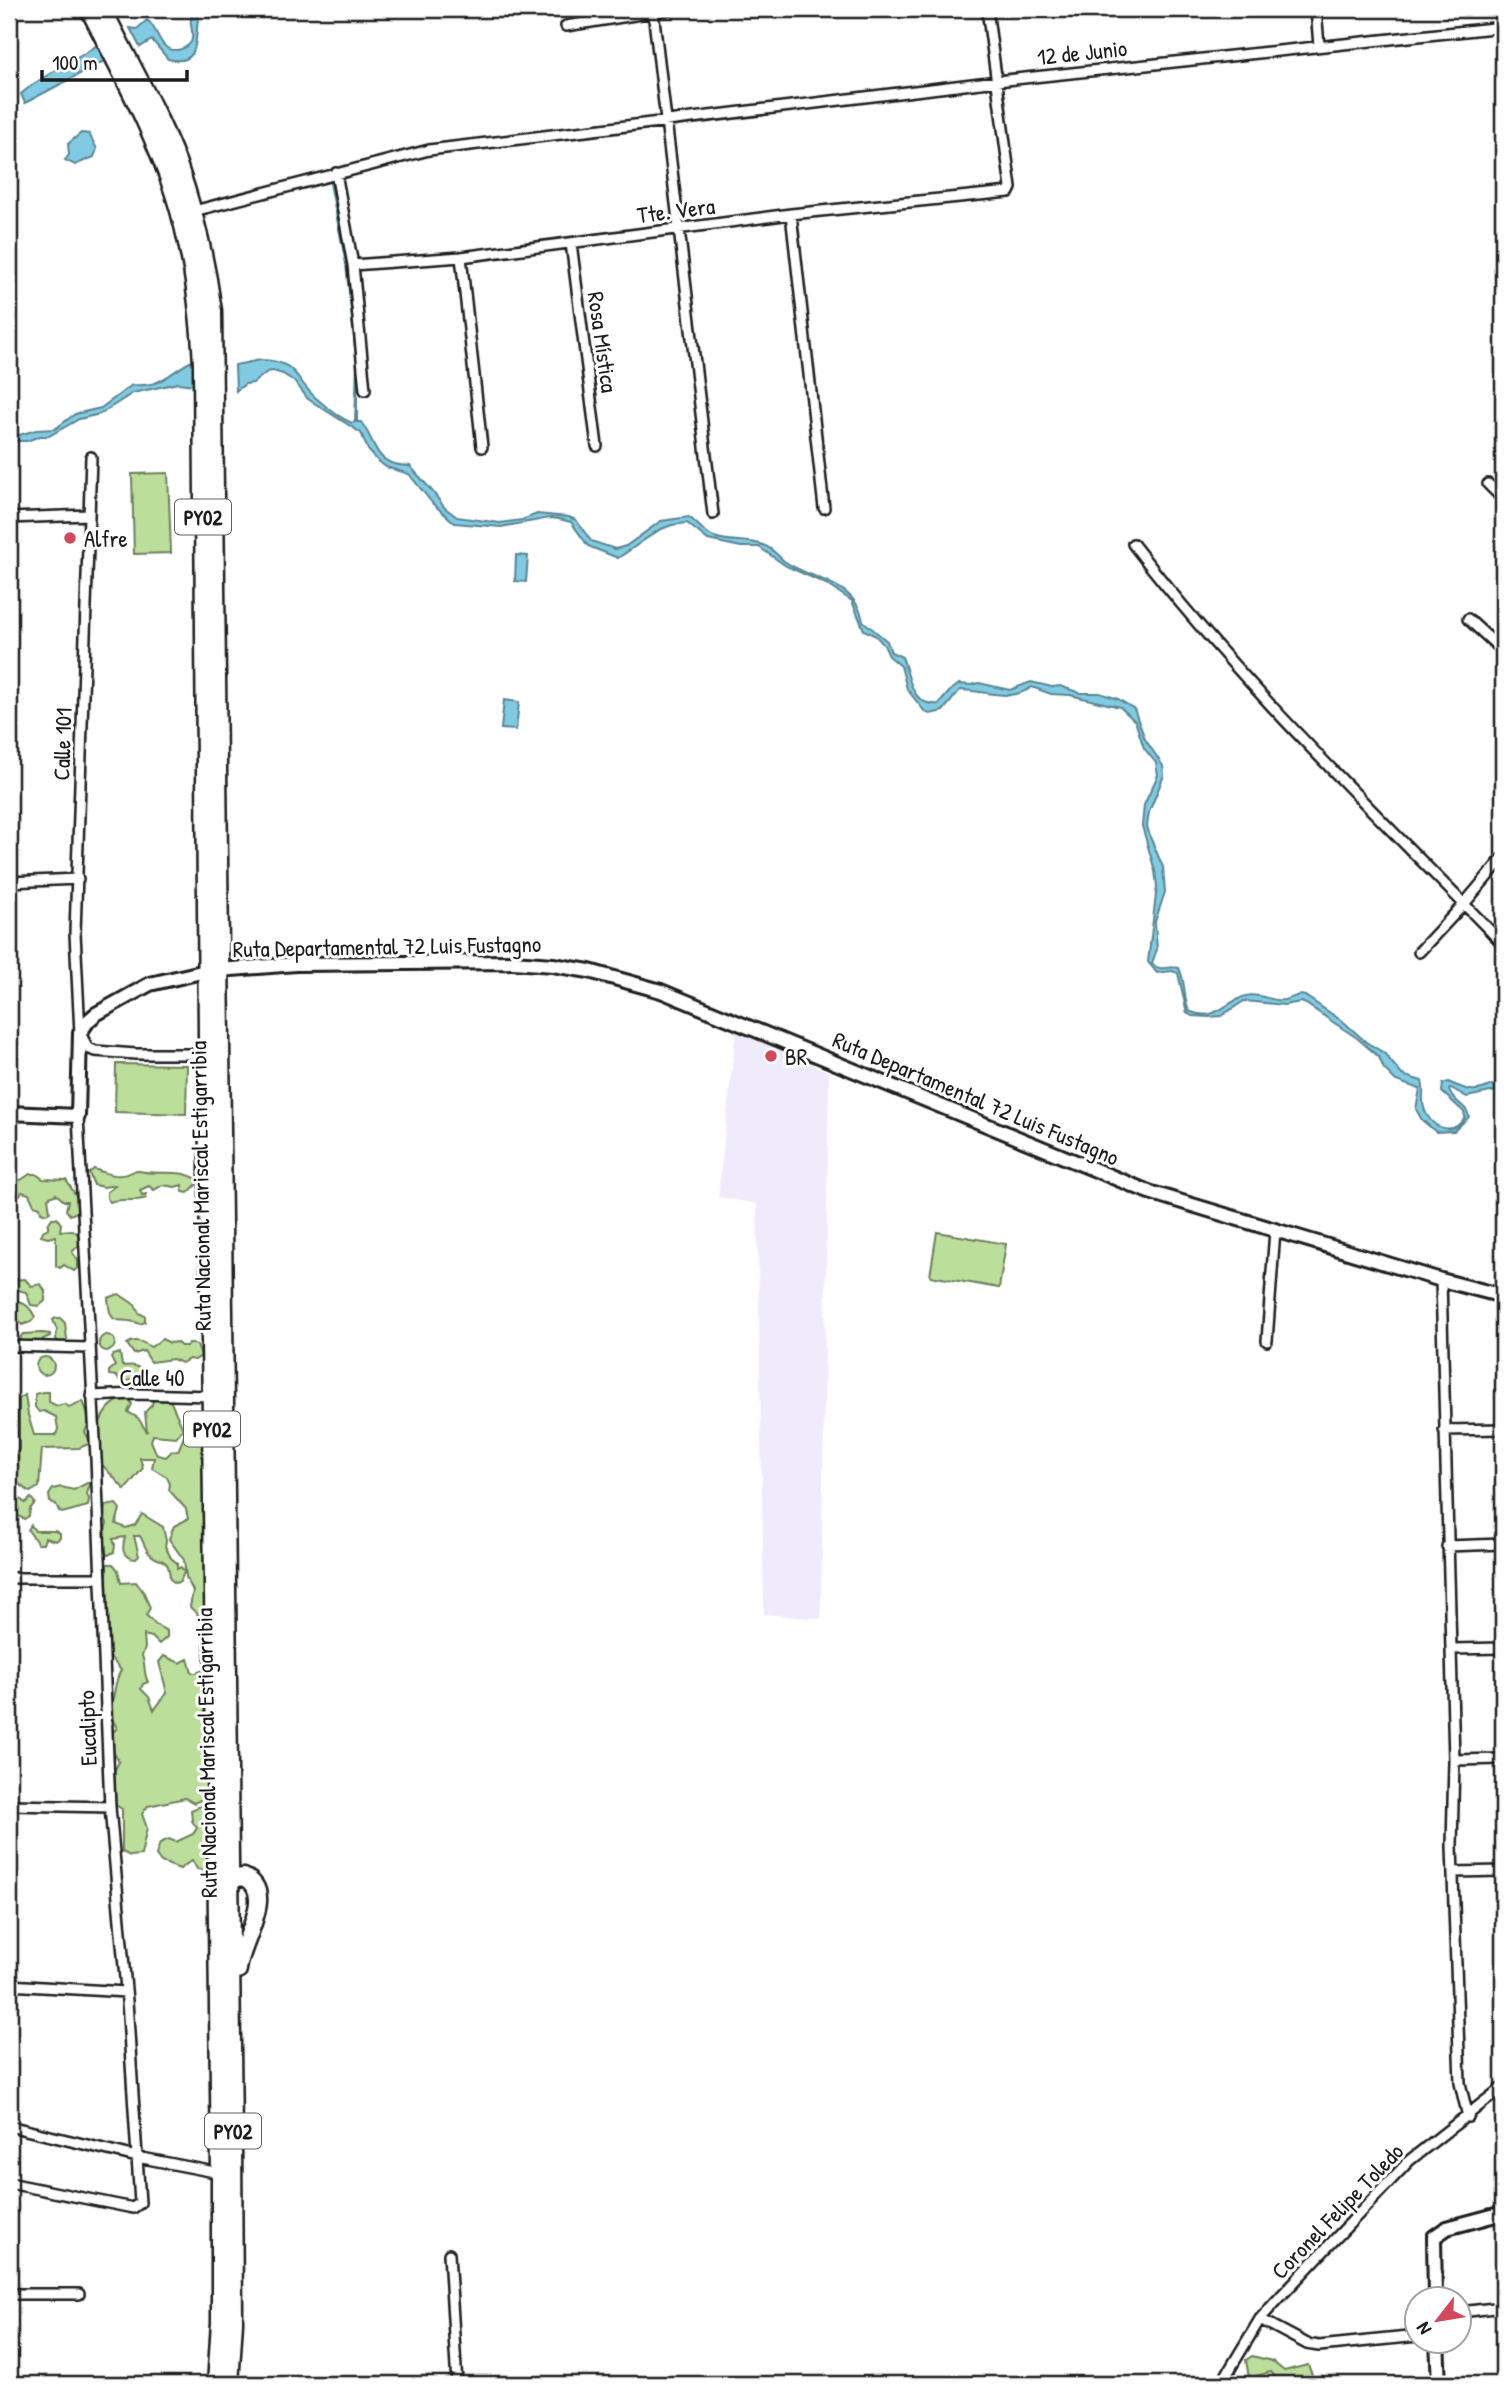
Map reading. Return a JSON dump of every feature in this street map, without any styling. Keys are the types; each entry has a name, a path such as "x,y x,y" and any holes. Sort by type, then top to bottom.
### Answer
{"highway":[{"name":"Ruta Nacional Mariscal Estigarribia","path":"89,9 102,18 128,74 161,158 190,256 199,315 214,970 224,1883 220,2322 216,2384"},
{"name":"Ruta Nacional Mariscal Estigarribia","path":"128,74 177,162 194,211 207,266 213,310 214,970 208,1054 211,1396 224,1883 232,2054 234,2322 230,2384"},
{"path":"224,1883 244,1877 251,1880 257,1886 259,1906 239,1956 232,2054"}],"main road":[{"name":"Ruta Departamental 72 Luis Fustagno","path":"80,1033 96,1014 150,984 214,970 296,964 449,961 553,965 589,971 661,991 1149,1192 1441,1280 1503,1296"},
{"path":"9,1113 78,1116 80,1033"},
{"path":"1435,2284 1434,2237 1447,2228 1503,2213"},
{"path":"1438,2354 1439,2384"}],"street":[{"path":"566,26 672,9"},
{"path":"987,9 997,81"},
{"path":"1316,9 1319,46"},
{"path":"653,11 713,514"},
{"path":"1498,28 1503,38"},
{"name":"12 de Junio","path":"194,211 429,150 997,81 1498,28"},
{"name":"Tte. Vera","path":"353,265 461,257 791,214 1004,193 1011,188 997,81"},
{"path":"336,173 353,265 365,390"},
{"path":"791,214 824,508"},
{"name":"Rosa Mística","path":"571,243 597,446"},
{"path":"461,257 482,447"},
{"name":"Calle 101","path":"80,1033 75,933 90,457"},
{"path":"1488,484 1503,499"},
{"path":"9,518 89,515"},
{"path":"1133,544 1174,597 1252,687 1503,944"},
{"path":"1468,619 1503,651"},
{"path":"1419,951 1503,858"},
{"path":"9,882 78,879"},
{"path":"80,1033 88,1048 95,1051 208,1054"},
{"name":"Eucalipto","path":"9,2183 133,2207 140,2203 110,1807 78,1116"},
{"path":"1268,1341 1276,1230"},
{"path":"1441,1280 1454,1760 1453,1872 1460,2083 1468,2117"},
{"path":"9,1346 89,1348"},
{"name":"Calle 40","path":"92,1396 211,1396"},
{"path":"1444,1430 1503,1429"},
{"path":"1447,1546 1503,1544"},
{"path":"9,1578 101,1578"},
{"path":"1451,1649 1503,1648"},
{"path":"1454,1760 1503,1759"},
{"path":"9,1805 110,1807"},
{"path":"1453,1872 1503,1871"},
{"path":"9,1985 126,1992"},
{"name":"Coronel Felipe Toledo","path":"1221,2384 1260,2319 1410,2160 1503,2087"},
{"path":"9,2126 220,2174"},
{"path":"449,2254 457,2384"},
{"path":"9,2294 79,2294"},
{"path":"1474,2310 1503,2307"},
{"path":"1260,2319 1307,2344 1319,2346 1404,2337"},
{"path":"230,2384 240,2384"}],"shaded area":[{"path":"736,1030 829,1072 821,1619 764,1614 757,1204 718,1197"}],"green space":[{"path":"168,473 171,553 134,554 132,474"},
{"path":"116,1064 187,1065 186,1114 115,1112"},
{"path":"94,1169 115,1175 136,1170 175,1173 198,1180 188,1193 183,1192 182,1185 163,1185 154,1190 149,1186 140,1190 142,1195 146,1194 146,1198 110,1202 107,1192 116,1185 94,1185 89,1173"},
{"path":"30,1174 36,1174 43,1179 66,1180 78,1199 77,1212 70,1215 66,1210 68,1201 56,1194 48,1198 50,1212 46,1214 34,1205 29,1194 22,1192 16,1196 9,1180 21,1180"},
{"path":"52,1218 57,1218 61,1224 60,1231 72,1230 78,1234 79,1245 72,1252 78,1260 78,1268 74,1271 64,1265 60,1268 56,1266 56,1236 41,1236"},
{"path":"937,1232 1006,1244 999,1288 930,1276"},
{"path":"25,1279 31,1286 41,1284 45,1291 45,1301 39,1306 31,1305 26,1292 13,1289 11,1292 15,1300 27,1306 35,1317 31,1322 22,1325 18,1319 9,1321 9,1280"},
{"path":"119,1294 135,1305 139,1313 145,1316 145,1322 140,1324 113,1318 108,1298"},
{"path":"56,1318 65,1323 67,1339 61,1344 56,1339 57,1330 53,1320"},
{"path":"42,1333 50,1336 39,1344 24,1343 20,1338 23,1334"},
{"path":"104,1335 110,1335 115,1343 113,1349 104,1351 99,1346 99,1340"},
{"path":"162,1339 181,1346 187,1346 189,1343 197,1345 201,1356 182,1363 173,1359 151,1362 144,1351 134,1354 127,1344 136,1341 151,1347"},
{"path":"120,1353 122,1366 136,1367 145,1371 145,1375 126,1381 109,1375 109,1371 115,1366 111,1358"},
{"path":"45,1357 51,1360 54,1366 51,1372 45,1375 39,1372 36,1366 39,1360"},
{"path":"49,1392 49,1402 57,1406 64,1404 69,1407 83,1401 90,1420 85,1432 91,1443 79,1448 42,1449 39,1487 30,1492 18,1483 11,1468 11,1461 19,1449 19,1399 25,1395 34,1435 56,1435 56,1417 44,1411 39,1412 35,1407 35,1394"},
{"path":"128,1398 132,1404 128,1412 138,1418 147,1432 145,1412 153,1400 170,1400 183,1429 176,1437 153,1435 151,1441 157,1455 166,1457 172,1451 178,1451 185,1434 202,1435 205,1453 209,1605 201,1618 190,1607 193,1591 186,1577 184,1560 169,1539 174,1526 188,1519 186,1509 169,1490 167,1477 152,1468 154,1458 140,1458 143,1468 125,1490 96,1458 100,1422 108,1408"},
{"path":"90,1483 88,1506 62,1513 56,1504 50,1502 49,1495 53,1489 61,1487 74,1490"},
{"path":"18,1497 25,1503 31,1498 35,1503 29,1516 24,1519 17,1515"},
{"path":"116,1504 120,1509 116,1524 126,1528 135,1525 142,1514 163,1527 165,1546 177,1563 177,1569 181,1567 184,1572 180,1582 175,1583 170,1579 166,1563 149,1553 140,1536 134,1536 139,1556 136,1559 128,1557 124,1552 125,1537 113,1539 114,1552 108,1555 104,1552 103,1537 107,1523 105,1506"},
{"path":"31,1525 35,1531 55,1531 60,1534 60,1538 56,1541 45,1538 43,1544 38,1544 28,1530"},
{"path":"107,1564 113,1564 118,1570 121,1583 136,1582 150,1608 146,1615 167,1631 167,1637 159,1644 152,1637 144,1635 145,1648 142,1656 148,1682 143,1684 141,1689 149,1697 154,1710 167,1693 159,1662 164,1656 180,1663 188,1659 192,1673 209,1668 211,1782 205,1798 194,1803 185,1798 148,1806 142,1814 147,1828 141,1855 130,1856 122,1852 122,1809 114,1804 113,1773 119,1762 111,1748 111,1734 117,1728 109,1708 121,1670 110,1657 108,1647"},
{"path":"204,1805 210,1811 214,1848 207,1854 206,1870 197,1869 192,1860 180,1869 161,1862 156,1855 160,1843 169,1839 176,1842 193,1834 197,1828 192,1821 191,1810"},
{"path":"1252,2356 1272,2361 1284,2371 1308,2365 1313,2377 1305,2384 1281,2384 1271,2372 1249,2378 1246,2360"}],"water":[{"path":"194,9 201,9 195,45 188,58 168,59 152,40 140,47 130,28 137,29 147,20 166,47 171,50 181,49 191,42"},
{"path":"97,45 104,61 25,103 21,94 48,74"},
{"path":"81,133 89,134 97,149 94,157 75,165 65,160 69,155 68,144"},
{"path":"329,178 347,264 356,357 346,264"},
{"path":"260,360 289,367 316,398 352,423 355,422 357,363 357,422 361,422 383,458 398,465 410,466 445,508 457,517 500,523 522,520 537,514 569,517 576,520 591,541 615,549 626,546 661,521 689,517 711,536 766,546 795,568 831,583 852,598 863,621 887,641 891,652 902,657 913,689 922,701 929,704 939,704 959,684 979,683 1010,690 1031,682 1060,686 1080,693 1100,693 1118,699 1134,709 1145,739 1163,766 1164,775 1149,812 1147,826 1163,867 1165,892 1155,922 1157,949 1152,963 1161,968 1179,968 1189,1011 1206,1015 1251,995 1279,1000 1305,996 1384,1053 1402,1075 1422,1081 1427,1115 1443,1128 1455,1127 1465,1117 1464,1112 1442,1092 1443,1084 1448,1082 1474,1090 1492,1085 1503,1089 1503,1094 1495,1091 1467,1097 1451,1088 1451,1094 1469,1117 1454,1131 1436,1132 1422,1120 1416,1109 1420,1089 1396,1081 1384,1069 1379,1057 1357,1038 1306,1004 1244,1001 1221,1016 1192,1016 1187,1013 1178,973 1157,973 1148,962 1157,886 1142,826 1144,805 1158,775 1156,763 1144,748 1135,721 1120,707 1070,695 1051,694 1032,687 1024,692 1006,695 960,690 943,711 930,714 925,712 907,689 901,666 889,656 876,636 864,630 852,601 826,584 786,566 759,547 741,547 708,540 687,523 659,530 618,558 588,546 571,522 559,519 550,518 501,527 455,523 433,504 409,474 386,467 377,460 368,450 361,433 308,399 295,382 283,374 267,372 236,391 235,365"},
{"path":"193,362 195,385 178,383 133,393 100,414 79,419 49,436 27,441 9,441 9,438 36,430 55,429 75,414 101,408 132,385 157,382"},
{"path":"516,555 528,556 526,582 515,581"},
{"path":"504,700 519,702 516,730 501,729"}],"place":[{"name":"Alfre","path":"70,538"},
{"name":"BR","path":"771,1056"}]}
